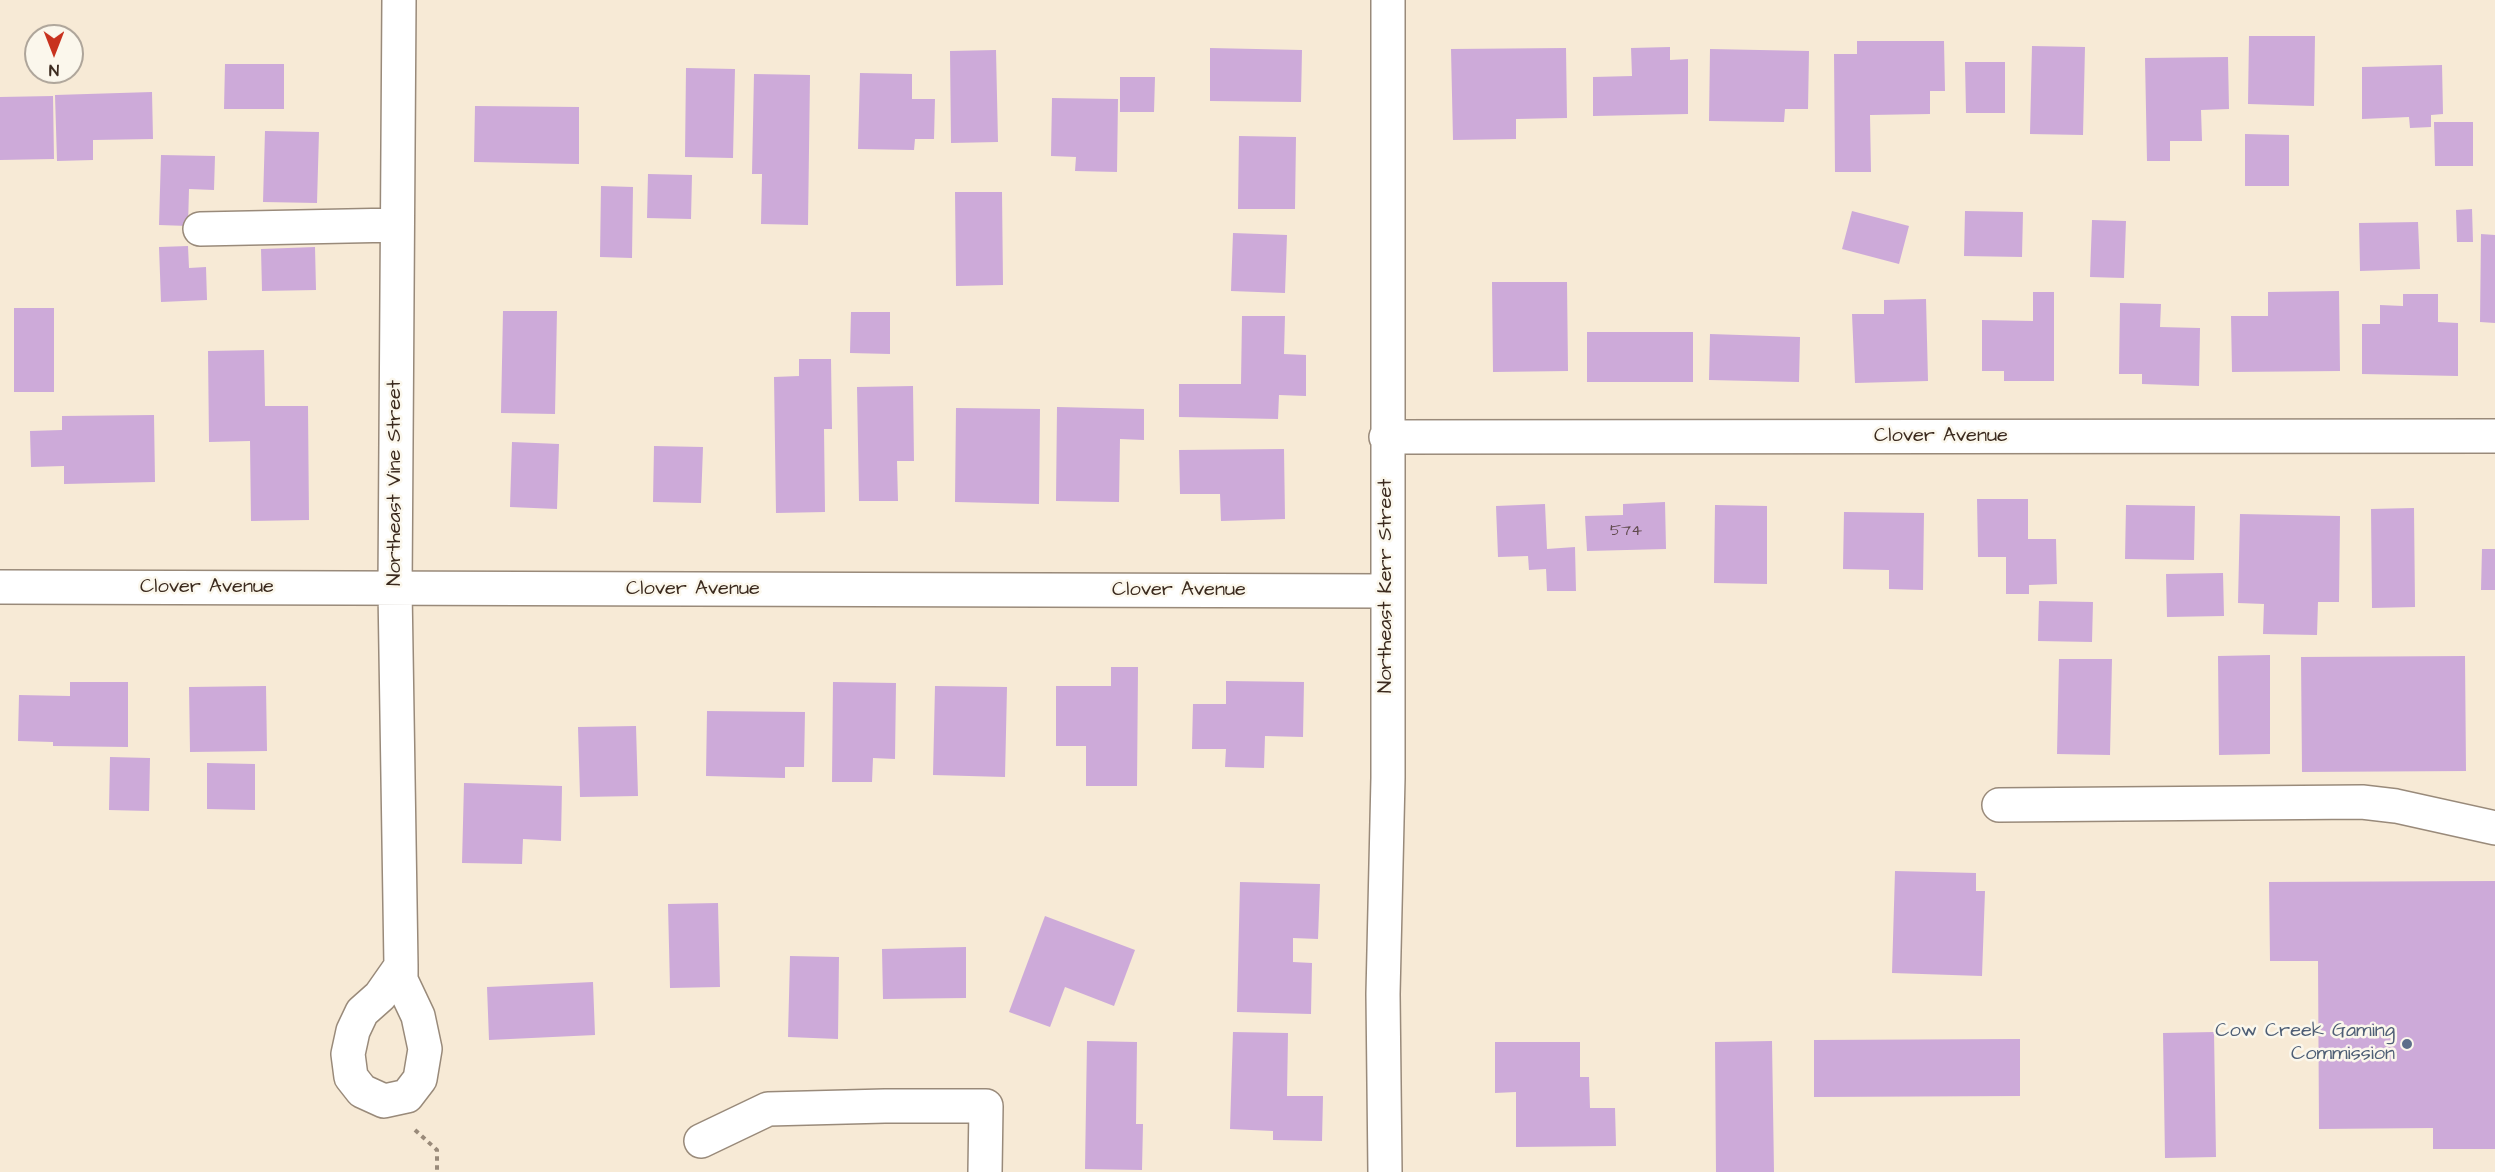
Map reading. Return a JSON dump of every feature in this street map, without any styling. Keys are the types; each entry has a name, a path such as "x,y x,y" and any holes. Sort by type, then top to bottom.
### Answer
{"street":[{"name":"Northeast Vine Street","path":"384,1101 407,1096 420,1079 425,1049 418,1016 401,980 395,589 399,0"},
{"name":"Northeast Kerr Street","path":"1385,1172 1383,994 1388,778 1386,438 1388,0"},
{"path":"200,229 397,225"},
{"name":"Clover Avenue","path":"1386,438 2495,436"},
{"name":"Clover Avenue","path":"0,587 1387,591"},
{"path":"1999,805 2362,802 2396,806 2495,828"},
{"path":"384,1101 362,1091 351,1077 348,1054 353,1031 362,1012 380,996 401,966"},
{"path":"700,1141 768,1109 986,1106 985,1172"}],"path":[{"path":"384,1101 437,1150 437,1172"}],"building":[{"path":"2249,36 2315,36 2314,106 2248,104"},
{"path":"1857,41 1944,41 1945,91 1930,91 1930,114 1870,115 1871,172 1835,172 1834,54 1857,54"},
{"path":"2032,46 2085,47 2083,135 2030,134"},
{"path":"1670,47 1670,60 1688,59 1688,114 1593,116 1593,77 1632,76 1631,48"},
{"path":"1210,48 1302,50 1301,102 1210,101"},
{"path":"1566,48 1567,118 1516,119 1516,139 1453,140 1451,49"},
{"path":"1710,49 1809,51 1808,109 1785,109 1784,122 1709,121"},
{"path":"996,50 998,142 951,143 950,51"},
{"path":"2228,57 2229,109 2201,110 2202,141 2170,141 2170,161 2147,161 2145,58"},
{"path":"1965,62 2005,62 2005,113 1966,113"},
{"path":"225,64 284,64 284,109 224,109"},
{"path":"2442,65 2443,114 2431,115 2431,127 2410,128 2409,117 2362,119 2362,67"},
{"path":"686,68 735,69 733,158 685,157"},
{"path":"860,73 912,74 912,99 935,99 934,139 915,139 914,150 858,149"},
{"path":"754,74 810,75 808,225 761,224 762,174 752,174"},
{"path":"1120,77 1155,77 1154,112 1120,112"},
{"path":"152,92 153,139 93,140 93,160 57,161 55,95"},
{"path":"53,96 54,159 0,160 0,97"},
{"path":"1052,98 1118,99 1117,172 1075,171 1076,157 1051,156"},
{"path":"475,106 579,107 579,164 474,162"},
{"path":"2434,122 2473,122 2473,166 2435,166"},
{"path":"265,131 319,132 317,203 263,202"},
{"path":"2245,134 2289,135 2289,186 2245,186"},
{"path":"1239,136 1296,137 1295,209 1238,209"},
{"path":"161,155 215,156 214,190 189,189 188,226 159,225"},
{"path":"648,174 692,175 691,219 647,218"},
{"path":"601,186 633,187 632,258 600,257"},
{"path":"955,192 1002,192 1003,285 956,286"},
{"path":"2472,209 2473,242 2457,242 2456,210"},
{"path":"1852,211 1909,226 1899,264 1842,249"},
{"path":"1965,211 2023,212 2022,257 1964,256"},
{"path":"2092,220 2126,221 2124,278 2090,277"},
{"path":"2418,222 2420,269 2360,271 2359,223"},
{"path":"1233,233 1287,235 1285,293 1231,291"},
{"path":"2481,234 2495,235 2495,323 2480,322"},
{"path":"188,246 189,268 206,267 207,300 161,302 159,247"},
{"path":"315,247 316,290 262,291 261,249"},
{"path":"1492,282 1567,282 1568,371 1493,372"},
{"path":"2339,291 2340,371 2232,372 2231,316 2268,316 2268,292"},
{"path":"2033,292 2054,292 2054,381 2004,381 2004,371 1982,371 1982,320 2033,321"},
{"path":"2403,294 2438,294 2438,322 2458,323 2458,376 2362,374 2362,324 2380,324 2380,305 2403,306"},
{"path":"1926,299 1928,381 1855,383 1852,314 1884,314 1884,300"},
{"path":"2120,303 2161,304 2160,327 2200,328 2199,386 2142,384 2142,374 2119,374"},
{"path":"14,308 54,308 54,392 14,392"},
{"path":"503,311 557,311 555,414 501,413"},
{"path":"851,312 890,312 890,354 850,353"},
{"path":"1242,316 1285,316 1284,354 1306,355 1306,396 1279,395 1278,419 1179,417 1179,384 1241,384"},
{"path":"1587,332 1693,332 1693,382 1587,382"},
{"path":"1710,334 1800,337 1799,382 1709,380"},
{"path":"264,350 265,406 308,406 309,520 251,521 250,441 209,442 208,351"},
{"path":"799,359 831,359 832,429 824,429 825,512 776,513 774,377 799,376"},
{"path":"913,386 914,461 897,461 898,501 859,501 857,387"},
{"path":"1057,407 1144,409 1144,440 1120,439 1119,502 1056,501"},
{"path":"956,408 1040,409 1039,504 955,502"},
{"path":"154,415 155,482 64,484 64,466 31,467 30,431 62,430 62,416"},
{"path":"512,442 559,444 557,509 510,507"},
{"path":"654,446 703,447 701,503 653,502"},
{"path":"1284,449 1285,519 1221,521 1220,494 1180,494 1179,450"},
{"path":"1977,499 2028,499 2028,539 2056,539 2057,584 2029,585 2029,594 2006,594 2006,557 1978,557"},
{"path":"1665,502 1666,549 1587,551 1585,516 1623,515 1623,504"},
{"path":"1545,504 1547,549 1575,547 1576,591 1547,591 1546,569 1529,570 1528,556 1498,557 1496,506"},
{"path":"1715,505 1767,506 1767,584 1714,583"},
{"path":"2126,505 2195,506 2194,560 2125,559"},
{"path":"2414,508 2415,607 2372,608 2371,509"},
{"path":"1844,512 1924,513 1923,590 1889,589 1889,570 1843,569"},
{"path":"2240,514 2340,516 2339,602 2318,602 2317,635 2263,634 2264,604 2238,603"},
{"path":"2482,549 2495,549 2495,590 2481,590"},
{"path":"2223,573 2224,616 2167,617 2166,574"},
{"path":"2039,601 2093,602 2092,642 2038,641"},
{"path":"2270,655 2270,754 2219,755 2218,656"},
{"path":"2465,656 2466,771 2302,772 2301,657"},
{"path":"2059,659 2112,659 2110,755 2057,754"},
{"path":"1111,667 1138,667 1137,786 1086,786 1086,746 1056,746 1056,686 1111,686"},
{"path":"1226,681 1304,682 1303,737 1265,736 1264,768 1225,767 1226,749 1192,749 1193,704 1226,704"},
{"path":"70,682 128,682 128,747 53,746 53,742 18,741 19,695 70,696"},
{"path":"833,682 896,683 895,759 873,758 872,782 832,782"},
{"path":"266,686 267,751 190,752 189,687"},
{"path":"935,686 1007,687 1005,777 933,775"},
{"path":"707,711 805,712 804,767 785,767 785,778 706,776"},
{"path":"636,726 638,796 580,797 578,727"},
{"path":"110,757 150,758 149,811 109,810"},
{"path":"207,763 255,764 255,810 207,809"},
{"path":"464,783 562,786 561,841 523,839 522,864 462,863"},
{"path":"1895,871 1976,873 1976,891 1985,891 1982,976 1892,973"},
{"name":"Cow Creek Gaming Commission","path":"2495,881 2495,1149 2433,1149 2433,1128 2319,1129 2318,961 2270,961 2269,882"},
{"path":"1240,882 1320,884 1318,939 1293,938 1293,962 1312,963 1311,1014 1237,1012"},
{"path":"718,903 720,987 670,988 668,904"},
{"path":"1045,916 1135,950 1114,1006 1065,987 1050,1027 1009,1012"},
{"path":"966,947 966,998 883,999 882,949"},
{"path":"790,956 839,957 838,1039 788,1037"},
{"path":"593,982 595,1035 489,1040 487,987"},
{"path":"1233,1032 1288,1033 1287,1096 1323,1096 1322,1141 1273,1140 1273,1131 1230,1129"},
{"path":"2214,1032 2216,1157 2165,1158 2163,1033"},
{"path":"2020,1039 2020,1096 1814,1097 1814,1040"},
{"path":"1087,1041 1137,1042 1136,1124 1143,1124 1142,1170 1085,1169"},
{"path":"1772,1041 1774,1172 1716,1172 1715,1042"},
{"path":"1495,1042 1580,1042 1580,1077 1589,1077 1590,1108 1615,1108 1616,1146 1516,1147 1516,1092 1495,1093"}],"place":[{"name":"Cow Creek Gaming Commission","path":"2407,1044"}]}
